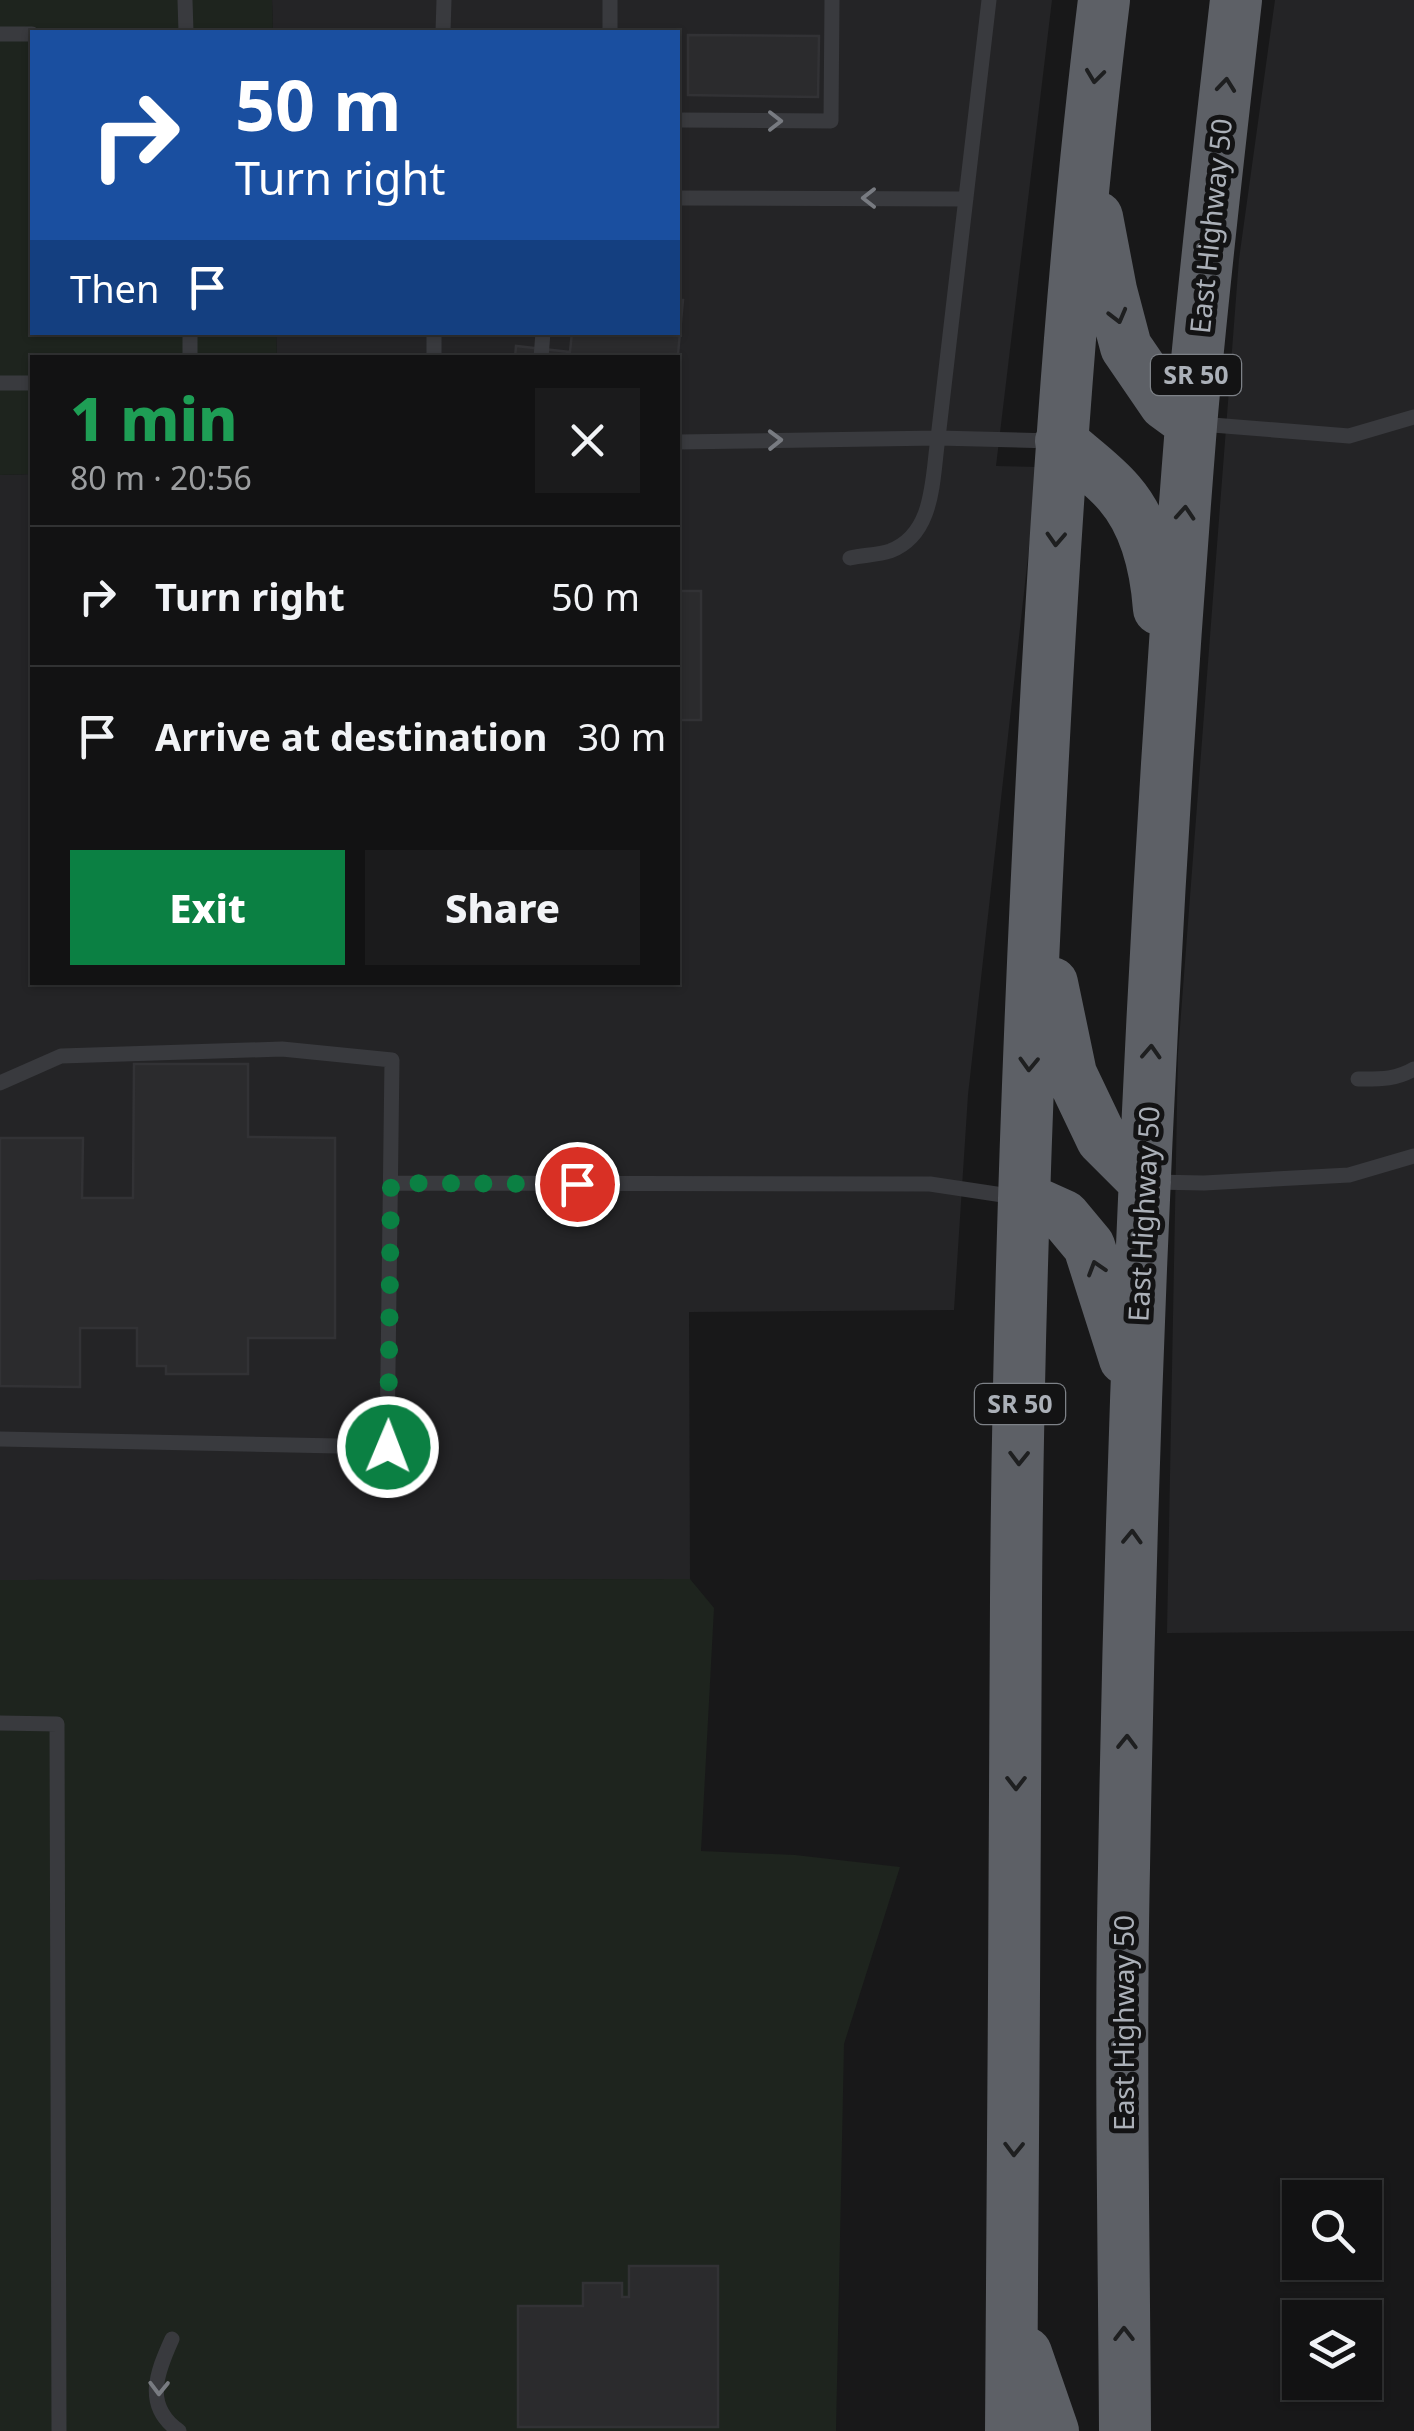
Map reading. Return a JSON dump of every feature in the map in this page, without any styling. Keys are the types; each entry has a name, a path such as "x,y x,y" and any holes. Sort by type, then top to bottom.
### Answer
{"highway":[{"name":"SR 50","path":"1012,2431 1016,1595 1024,1198 1061,441 1085,152 1104,0"},
{"name":"East Highway 50","path":"1124,2431 1124,1874 1145,1182 1168,750 1192,423 1236,0"},
{"path":"1085,152 1126,347 1165,404 1192,423"},
{"path":"1061,441 1120,494 1146,536 1158,589 1168,750"},
{"path":"1036,903 1070,1074 1102,1139 1145,1182"},
{"path":"1024,1198 1064,1216 1089,1246 1136,1394"},
{"path":"1013,2308 1053,2431"}],"lane":[{"path":"185,0 186,30"},
{"path":"443,30 444,0"},
{"path":"610,0 610,30"},
{"path":"680,120 831,121 832,0"},
{"path":"850,558 889,551 911,539 926,516 989,0"},
{"path":"0,34 30,34"},
{"path":"680,198 966,199"},
{"path":"0,383 30,384"},
{"path":"1192,423 1349,436 1414,417"},
{"path":"680,442 938,438 1061,441"},
{"path":"0,1083 61,1056 282,1049 392,1060 388,1447 0,1440"},
{"path":"1358,1079 1386,1080 1414,1070"},
{"path":"1145,1182 1204,1183 1348,1175 1414,1156"},
{"path":"391,1183 930,1184 1024,1198"},
{"path":"0,1724 57,1724 59,2431"},
{"path":"172,2339 160,2366 155,2394 160,2411 179,2431"}],"shaded area":[{"path":"0,0 272,0 273,30 30,30 30,335 276,335 277,355 30,355 30,474 0,475"},
{"path":"272,0 1052,0 996,466 1038,467 968,1095 954,1310 689,1312 690,1579 0,1580 0,475 30,474 30,985 680,985 680,355 277,355 276,335 680,335 680,30 273,30"},
{"path":"1275,0 1414,0 1414,1631 1167,1633 1178,1053 1239,259"},
{"path":"690,1579 714,1608 701,1851 795,1855 900,1867 844,2044 836,2431 0,2431 0,1580"}],"building":[{"path":"688,35 819,36 818,97 688,95"},
{"path":"572,335 680,335 678,354 515,355 516,346 570,352"},
{"path":"680,591 701,591 701,720 680,720"},
{"path":"134,1064 248,1064 248,1137 335,1138 335,1338 248,1338 248,1374 166,1374 166,1366 137,1366 137,1328 80,1328 80,1387 0,1386 0,1138 83,1138 82,1198 133,1198"},
{"path":"629,2266 718,2266 718,2427 518,2427 518,2306 583,2306 583,2283 622,2283 622,2297 629,2297"}],"route":[{"path":"388,1447 391,1183 577,1184"}]}
